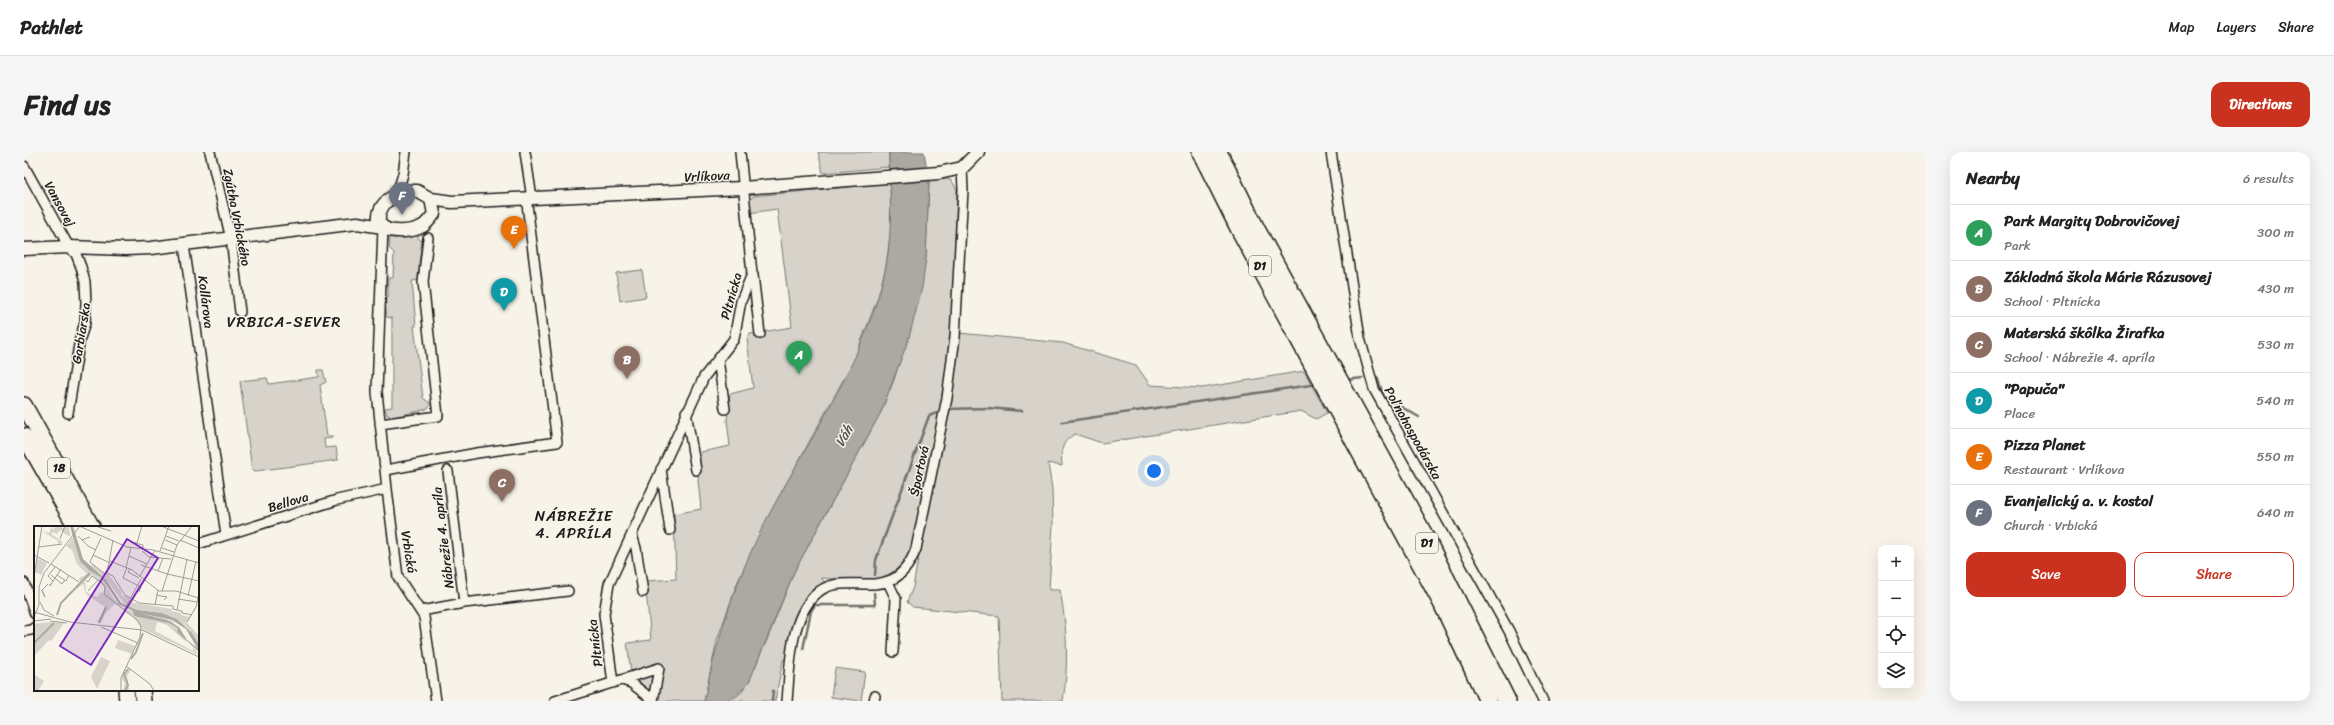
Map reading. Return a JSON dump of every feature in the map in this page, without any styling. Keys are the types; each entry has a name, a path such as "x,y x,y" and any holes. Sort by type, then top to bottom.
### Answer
{"highway":[{"name":"D1","path":"1201,152 1240,230 1424,535 1507,701"},
{"name":"D1","path":"1218,152 1442,603 1488,701"}],"main road":[{"name":"18","path":"25,409 91,526"},
{"name":"18","path":"25,439 75,526"},
{"path":"126,691 127,701"},
{"path":"142,691 143,701"}],"street":[{"name":"Zgútha Vrbického","path":"210,152 231,239 240,312"},
{"path":"397,194 403,174 406,152"},
{"path":"386,470 477,453 557,442 528,199 531,192 526,152"},
{"name":"Pltnícka","path":"617,681 604,614 609,584 686,412 704,377 734,339 741,301 752,274 742,188 740,152"},
{"path":"962,168 978,152"},
{"name":"Poľnohospodárska","path":"1331,152 1360,338 1374,389 1509,631 1543,701"},
{"name":"Vansovej","path":"24,166 72,250"},
{"name":"Vrlíkova","path":"431,199 452,202 742,188 939,173 962,168"},
{"name":"Športová","path":"787,701 795,636 802,614 814,596 823,590 841,584 870,585 888,582 902,572 912,559 916,549 947,398 955,337 963,190 962,168"},
{"path":"403,174 413,191"},
{"path":"357,223 397,194 413,191 431,199 432,216 423,282 438,416 380,424"},
{"path":"24,249 126,249 184,245 357,223 383,227 394,231 415,229 424,226 432,216 452,202"},
{"path":"381,207 379,222 383,227"},
{"name":"Vrbická","path":"383,227 377,392 387,489 399,580 421,611 436,701"},
{"path":"415,229 428,238"},
{"name":"Kollárova","path":"184,245 226,535"},
{"name":"Garbiarska","path":"68,413 80,338 85,323 86,303 85,282 72,250"},
{"path":"752,274 760,334"},
{"path":"718,359 725,409"},
{"path":"686,412 696,470"},
{"path":"661,469 670,530"},
{"name":"Nábrežie 4. apríla","path":"448,471 464,603"},
{"name":"Bellova","path":"199,544 337,500 387,489"},
{"path":"632,534 636,548 643,592"},
{"path":"888,582 896,599 894,652"},
{"path":"24,583 34,611"},
{"name":"Nábrežie 4. apríla","path":"421,611 464,603 568,591"},
{"path":"555,701 617,681 659,668 653,700 631,683 617,681"}],"shaded area":[{"path":"818,152 889,152 889,167 823,173"},
{"path":"947,179 952,181 957,190 952,333 938,420 914,545 906,559 897,569 875,579 849,580 821,578 832,589 822,596 808,611 801,628 793,660 783,660 775,701 731,701 742,692 767,640 794,572 881,412 894,380 904,347 908,341 926,258 929,180"},
{"path":"890,183 891,229 886,266 878,297 854,360 773,508 738,581 717,640 704,701 657,701 631,672 627,643 651,640 645,581 676,579 674,514 701,509 698,480 701,452 730,446 727,420 730,394 753,388 747,339 750,334 792,327 777,209 749,213 749,200 754,196"},
{"path":"415,234 422,242 419,262 421,280 412,281 416,326 414,326 423,398 430,403 430,406 427,409 393,417 387,415 385,408 392,407 392,318 386,317 386,309 384,307 384,297 388,297 388,278 393,278 394,253 389,248 390,236"},
{"path":"642,270 646,297 620,301 616,273"},
{"path":"959,333 1063,343 1136,365 1150,385 1202,388 1304,371 1327,413 1316,419 1301,411 1102,443 1075,434 1064,443 1062,451 1062,466 1048,463 1052,489 1053,525 1049,590 1060,590 1064,618 1067,659 1063,701 1002,701 999,616 913,607 907,602 913,587"},
{"path":"318,370 323,370 326,382 320,385 327,436 332,436 332,438 324,439 325,448 336,447 338,460 256,471 252,470 240,381 267,378 269,384 319,377"},
{"path":"835,668 865,672 861,701 831,697"}],"water":[{"name":"Váh","path":"889,152 924,152 929,180 926,258 922,288 908,341 881,412 794,572 750,680 740,692 731,698 720,701 704,701 723,626 749,555 772,509 838,391 853,361 878,299 886,266 890,238"}],"waterway":[{"path":"1375,376 1377,377 1384,397 1419,417"},
{"path":"1346,380 1363,378"},
{"path":"1062,422 1317,384"},
{"path":"947,409 988,408 1022,411"},
{"path":"875,575 876,560 929,416 942,411"},
{"path":"803,649 811,611 815,605 875,605 874,593"},
{"path":"772,701 773,691"}],"place":[{"name":"Evanjelický a. v. kostol","path":"402,215"},
{"name":"Pizza Planet","path":"514,249"},
{"name":"\"Papuča\"","path":"504,311"},
{"name":"Park Margity Dobrovičovej","path":"799,374"},
{"name":"Základná škola Márie Rázusovej","path":"627,379"},
{"name":"Materská škôlka Žirafka","path":"502,502"}],"district":[{"name":"VRBICA-SEVER","path":"284,322"},
{"name":"NÁBREŽIE 4. APRÍLA","path":"574,524"}]}
